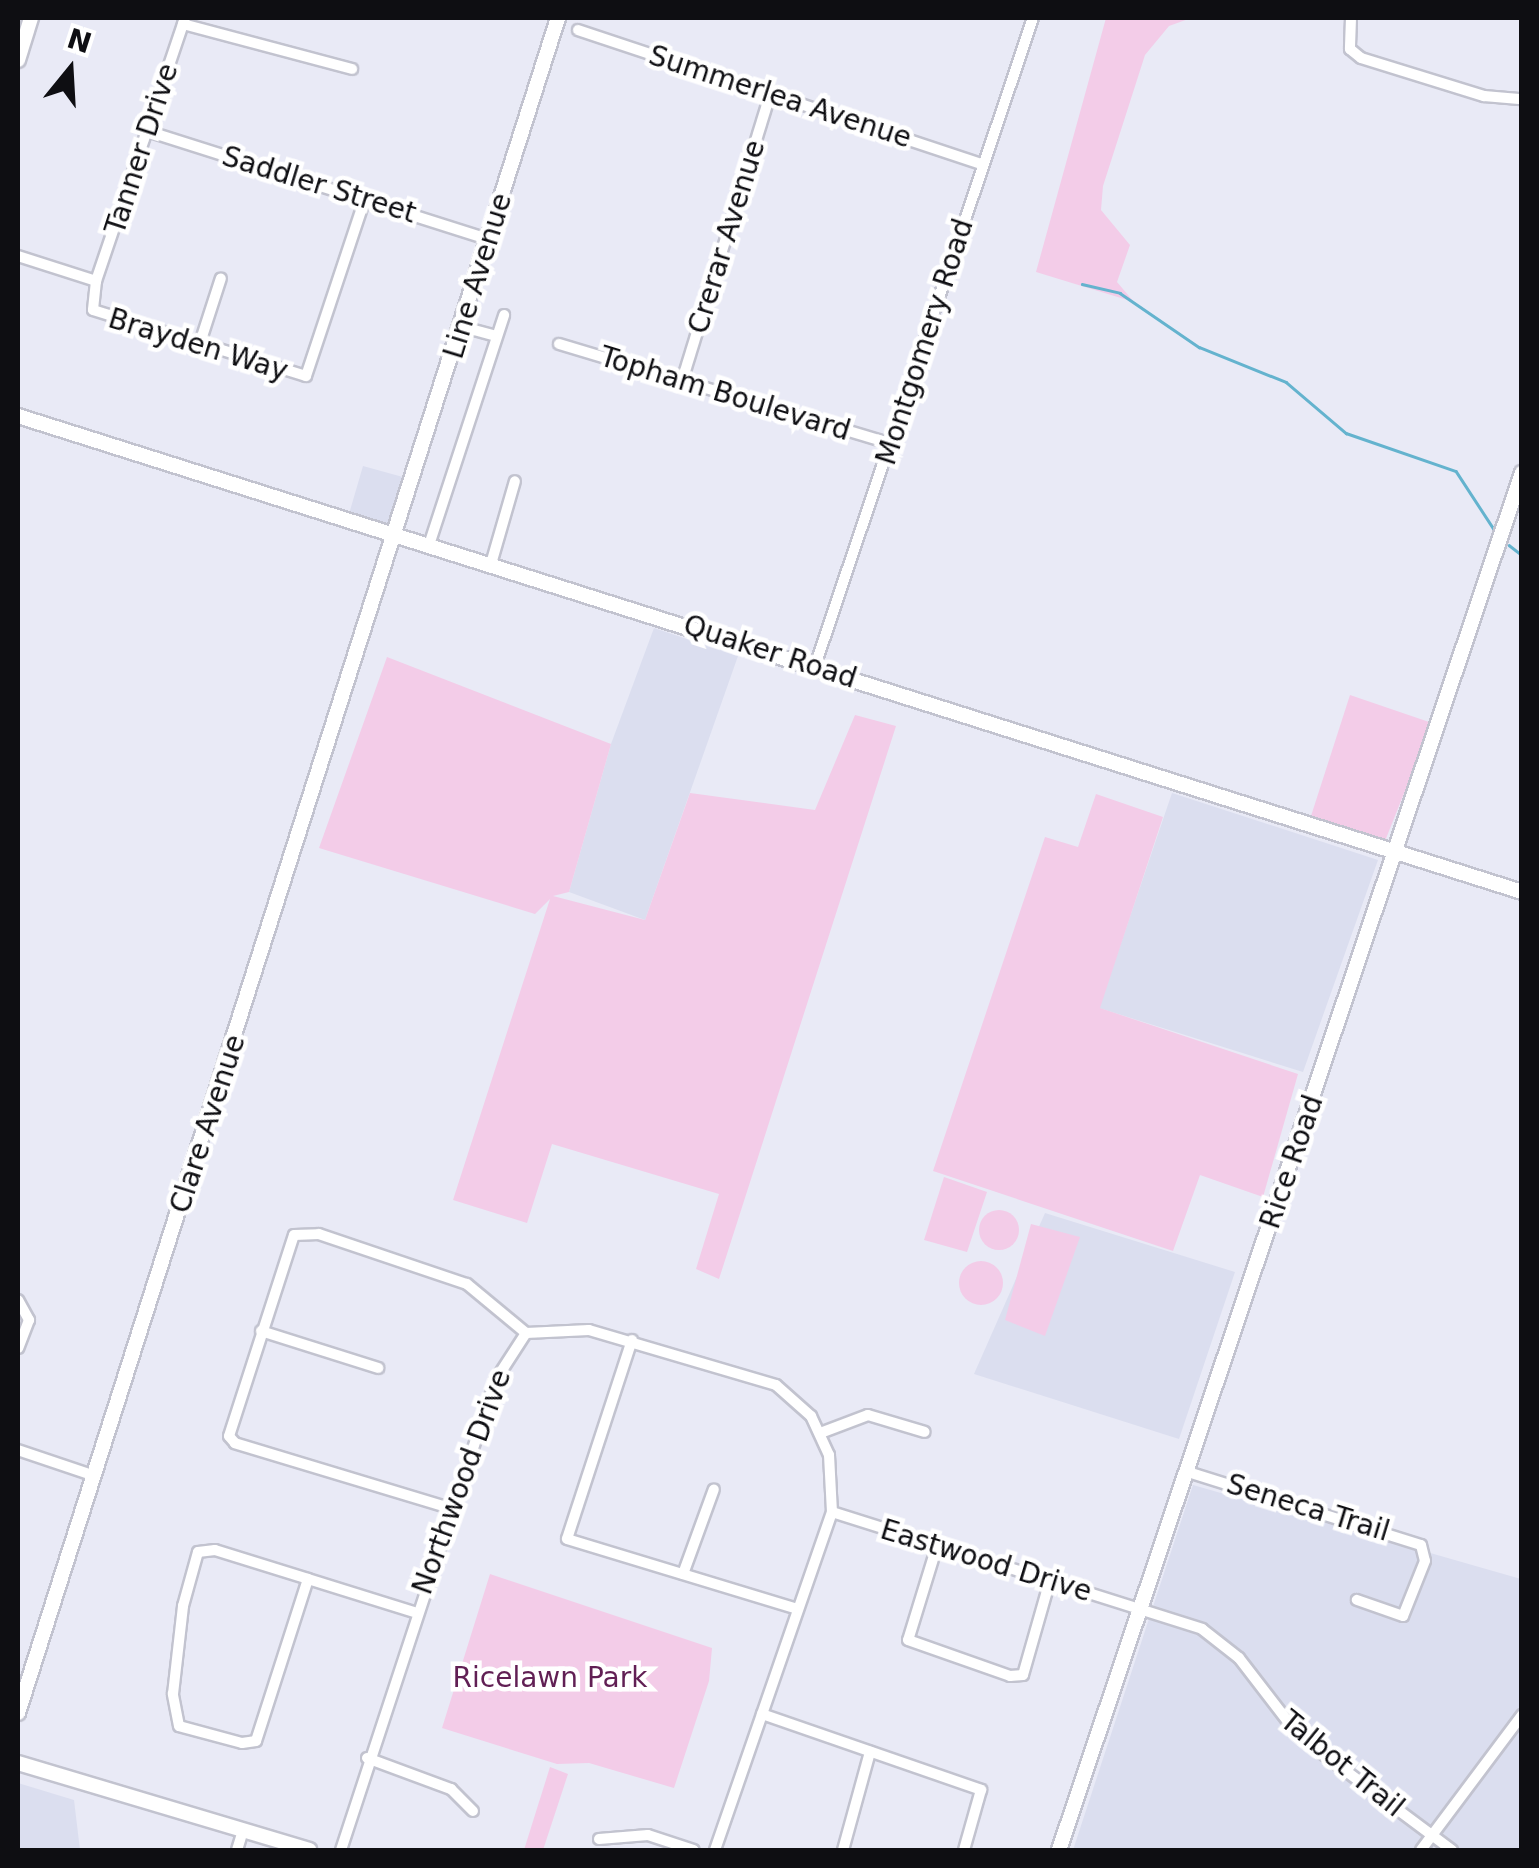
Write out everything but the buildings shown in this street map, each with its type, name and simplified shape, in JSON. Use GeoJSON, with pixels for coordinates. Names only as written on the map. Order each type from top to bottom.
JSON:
{"type":"FeatureCollection","features":[{"type":"Feature","properties":{"kind":"street"},"geometry":{"type":"LineString","coordinates":[[18,60],[31,18]]}},
{"type":"Feature","properties":{"kind":"street","name":"Line Avenue"},"geometry":{"type":"LineString","coordinates":[[397,534],[558,18]]}},
{"type":"Feature","properties":{"kind":"street","name":"Montgomery Road"},"geometry":{"type":"LineString","coordinates":[[815,666],[1033,18]]}},
{"type":"Feature","properties":{"kind":"street"},"geometry":{"type":"LineString","coordinates":[[1351,18],[1350,50],[1361,58],[1484,96],[1522,100]]}},
{"type":"Feature","properties":{"kind":"street"},"geometry":{"type":"LineString","coordinates":[[184,21],[352,69]]}},
{"type":"Feature","properties":{"kind":"street","name":"Tanner Drive"},"geometry":{"type":"LineString","coordinates":[[96,281],[184,21]]}},
{"type":"Feature","properties":{"kind":"street","name":"Summerlea Avenue"},"geometry":{"type":"LineString","coordinates":[[578,30],[982,165]]}},
{"type":"Feature","properties":{"kind":"street","name":"Crerar Avenue"},"geometry":{"type":"LineString","coordinates":[[682,381],[771,92]]}},
{"type":"Feature","properties":{"kind":"street","name":"Saddler Street"},"geometry":{"type":"LineString","coordinates":[[148,132],[490,240]]}},
{"type":"Feature","properties":{"kind":"street","name":"Brayden Way"},"geometry":{"type":"LineString","coordinates":[[96,281],[91,302],[101,317],[297,377],[312,369],[365,200]]}},
{"type":"Feature","properties":{"kind":"street"},"geometry":{"type":"LineString","coordinates":[[18,256],[96,281]]}},
{"type":"Feature","properties":{"kind":"street"},"geometry":{"type":"LineString","coordinates":[[198,346],[221,278]]}},
{"type":"Feature","properties":{"kind":"street"},"geometry":{"type":"LineString","coordinates":[[430,545],[504,315]]}},
{"type":"Feature","properties":{"kind":"street"},"geometry":{"type":"LineString","coordinates":[[462,327],[496,336]]}},
{"type":"Feature","properties":{"kind":"street","name":"Topham Boulevard"},"geometry":{"type":"LineString","coordinates":[[558,344],[892,444]]}},
{"type":"Feature","properties":{"kind":"street","name":"Quaker Road"},"geometry":{"type":"LineString","coordinates":[[18,416],[1522,892]]}},
{"type":"Feature","properties":{"kind":"street","name":"Rice Road"},"geometry":{"type":"LineString","coordinates":[[1059,1850],[1522,473]]}},
{"type":"Feature","properties":{"kind":"street"},"geometry":{"type":"LineString","coordinates":[[491,564],[515,482]]}},
{"type":"Feature","properties":{"kind":"street","name":"Clare Avenue"},"geometry":{"type":"LineString","coordinates":[[18,1713],[397,534]]}},
{"type":"Feature","properties":{"kind":"street"},"geometry":{"type":"LineString","coordinates":[[453,1508],[234,1443],[228,1428],[294,1235],[304,1233],[467,1284],[526,1333],[589,1330],[776,1385],[822,1432],[832,1512],[715,1850]]}},
{"type":"Feature","properties":{"kind":"street"},"geometry":{"type":"LineString","coordinates":[[18,1300],[28,1320],[18,1348]]}},
{"type":"Feature","properties":{"kind":"street"},"geometry":{"type":"LineString","coordinates":[[261,1330],[378,1368]]}},
{"type":"Feature","properties":{"kind":"street","name":"Northwood Drive"},"geometry":{"type":"LineString","coordinates":[[342,1850],[414,1612],[494,1382],[526,1333]]}},
{"type":"Feature","properties":{"kind":"street"},"geometry":{"type":"LineString","coordinates":[[632,1340],[567,1539],[798,1609]]}},
{"type":"Feature","properties":{"kind":"street"},"geometry":{"type":"LineString","coordinates":[[822,1432],[868,1415],[925,1432]]}},
{"type":"Feature","properties":{"kind":"street"},"geometry":{"type":"LineString","coordinates":[[18,1450],[95,1476]]}},
{"type":"Feature","properties":{"kind":"street","name":"Seneca Trail"},"geometry":{"type":"LineString","coordinates":[[1188,1472],[1421,1546],[1425,1562],[1403,1616],[1357,1600]]}},
{"type":"Feature","properties":{"kind":"street"},"geometry":{"type":"LineString","coordinates":[[683,1574],[714,1490]]}},
{"type":"Feature","properties":{"kind":"street","name":"Eastwood Drive"},"geometry":{"type":"LineString","coordinates":[[832,1512],[1141,1610]]}},
{"type":"Feature","properties":{"kind":"street"},"geometry":{"type":"LineString","coordinates":[[936,1546],[908,1640],[1010,1676],[1023,1675],[1050,1580]]}},
{"type":"Feature","properties":{"kind":"street"},"geometry":{"type":"LineString","coordinates":[[308,1579],[256,1740],[242,1743],[179,1726],[173,1694],[193,1558],[214,1550],[308,1579],[414,1612]]}},
{"type":"Feature","properties":{"kind":"street","name":"Talbot Trail"},"geometry":{"type":"LineString","coordinates":[[1141,1610],[1202,1629],[1228,1648],[1299,1736],[1452,1850]]}},
{"type":"Feature","properties":{"kind":"street"},"geometry":{"type":"LineString","coordinates":[[762,1714],[981,1790],[964,1850]]}},
{"type":"Feature","properties":{"kind":"street"},"geometry":{"type":"LineString","coordinates":[[1421,1850],[1522,1716]]}},
{"type":"Feature","properties":{"kind":"street"},"geometry":{"type":"LineString","coordinates":[[843,1850],[870,1752]]}},
{"type":"Feature","properties":{"kind":"street"},"geometry":{"type":"LineString","coordinates":[[368,1758],[451,1789],[473,1811]]}},
{"type":"Feature","properties":{"kind":"street"},"geometry":{"type":"LineString","coordinates":[[18,1763],[309,1850]]}},
{"type":"Feature","properties":{"kind":"street"},"geometry":{"type":"LineString","coordinates":[[237,1850],[243,1830]]}},
{"type":"Feature","properties":{"kind":"street"},"geometry":{"type":"LineString","coordinates":[[599,1839],[648,1835],[694,1850]]}},
{"type":"Feature","properties":{"kind":"shaded area"},"geometry":{"type":"Polygon","coordinates":[[[363,466],[410,479],[395,528],[349,514],[363,466]]]}},
{"type":"Feature","properties":{"kind":"shaded area"},"geometry":{"type":"Polygon","coordinates":[[[654,628],[738,656],[645,920],[569,892],[611,744],[654,628]]]}},
{"type":"Feature","properties":{"kind":"shaded area"},"geometry":{"type":"Polygon","coordinates":[[[1172,793],[1378,860],[1303,1072],[1099,1008],[1172,793]]]}},
{"type":"Feature","properties":{"kind":"shaded area"},"geometry":{"type":"Polygon","coordinates":[[[1045,1213],[1235,1272],[1179,1439],[974,1374],[1045,1213]]]}},
{"type":"Feature","properties":{"kind":"shaded area"},"geometry":{"type":"Polygon","coordinates":[[[1193,1485],[1521,1579],[1521,1850],[1073,1850],[1193,1485]]]}},
{"type":"Feature","properties":{"kind":"shaded area"},"geometry":{"type":"Polygon","coordinates":[[[18,1783],[74,1800],[80,1850],[18,1850],[18,1783]]]}},
{"type":"Feature","properties":{"kind":"green space"},"geometry":{"type":"Polygon","coordinates":[[[1106,18],[1191,18],[1169,26],[1145,55],[1103,186],[1101,210],[1130,245],[1117,282],[1134,302],[1036,272],[1106,18]]]}},
{"type":"Feature","properties":{"kind":"green space"},"geometry":{"type":"Polygon","coordinates":[[[387,657],[611,744],[569,892],[553,896],[645,920],[690,793],[815,810],[855,715],[896,726],[719,1279],[696,1269],[719,1194],[552,1144],[527,1223],[453,1200],[550,899],[535,914],[319,848],[387,657]]]}},
{"type":"Feature","properties":{"kind":"green space"},"geometry":{"type":"Polygon","coordinates":[[[1350,695],[1432,723],[1385,841],[1311,816],[1350,695]]]}},
{"type":"Feature","properties":{"kind":"green space"},"geometry":{"type":"Polygon","coordinates":[[[1096,794],[1163,817],[1100,1008],[1298,1074],[1263,1197],[1200,1175],[1173,1251],[933,1171],[1045,837],[1078,847],[1096,794]]]}},
{"type":"Feature","properties":{"kind":"green space"},"geometry":{"type":"Polygon","coordinates":[[[944,1177],[987,1192],[967,1252],[924,1240],[944,1177]]]}},
{"type":"Feature","properties":{"kind":"green space"},"geometry":{"type":"Polygon","coordinates":[[[999,1210],[1013,1216],[1019,1230],[1013,1244],[999,1250],[985,1244],[979,1230],[985,1216],[999,1210]]]}},
{"type":"Feature","properties":{"kind":"green space"},"geometry":{"type":"Polygon","coordinates":[[[1031,1224],[1080,1237],[1045,1336],[1005,1320],[1031,1224]]]}},
{"type":"Feature","properties":{"kind":"green space"},"geometry":{"type":"Polygon","coordinates":[[[981,1261],[996,1268],[1003,1283],[996,1298],[981,1305],[966,1298],[959,1283],[966,1268],[981,1261]]]}},
{"type":"Feature","properties":{"kind":"green space","name":"Ricelawn Park"},"geometry":{"type":"Polygon","coordinates":[[[490,1574],[712,1648],[709,1681],[674,1788],[589,1763],[557,1764],[442,1728],[490,1574]]]}},
{"type":"Feature","properties":{"kind":"green space"},"geometry":{"type":"Polygon","coordinates":[[[550,1767],[568,1774],[543,1850],[524,1850],[550,1767]]]}},
{"type":"Feature","properties":{"kind":"waterway"},"geometry":{"type":"LineString","coordinates":[[1082,284],[1120,293],[1199,347],[1286,382],[1346,433],[1456,471],[1497,534]]}},
{"type":"Feature","properties":{"kind":"waterway"},"geometry":{"type":"LineString","coordinates":[[1509,545],[1522,555]]}}]}
